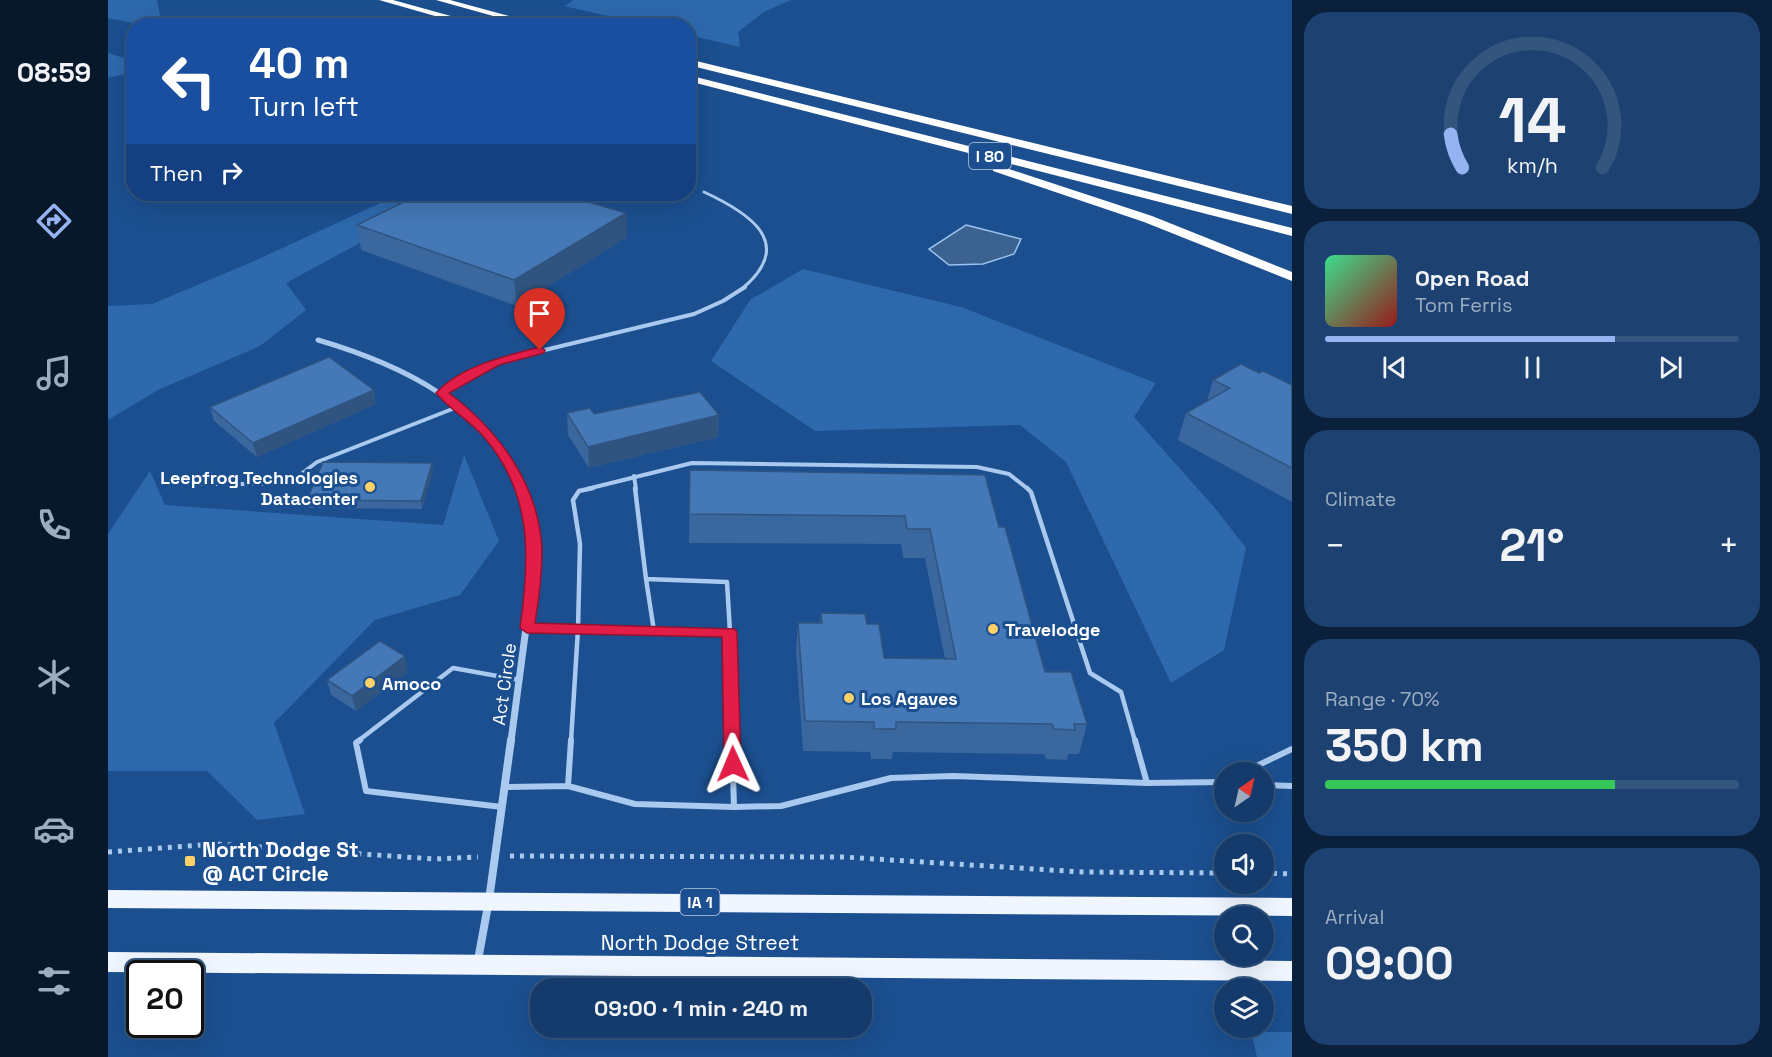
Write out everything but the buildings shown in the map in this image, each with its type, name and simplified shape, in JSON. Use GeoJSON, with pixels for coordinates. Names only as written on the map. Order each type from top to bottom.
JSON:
{"type":"FeatureCollection","features":[{"type":"Feature","properties":{"kind":"highway"},"geometry":{"type":"LineString","coordinates":[[383,0],[452,18]]}},
{"type":"Feature","properties":{"kind":"highway"},"geometry":{"type":"LineString","coordinates":[[440,0],[511,18]]}},
{"type":"Feature","properties":{"kind":"highway","name":"I 80"},"geometry":{"type":"LineString","coordinates":[[696,64],[1292,210]]}},
{"type":"Feature","properties":{"kind":"highway","name":"I 80"},"geometry":{"type":"LineString","coordinates":[[696,80],[1292,232]]}},
{"type":"Feature","properties":{"kind":"highway"},"geometry":{"type":"LineString","coordinates":[[836,116],[899,141],[1039,182],[1148,219],[1292,277]]}},
{"type":"Feature","properties":{"kind":"highway"},"geometry":{"type":"LineString","coordinates":[[1056,153],[1155,170],[1292,200]]}},
{"type":"Feature","properties":{"kind":"main road","name":"North Dodge Street"},"geometry":{"type":"LineString","coordinates":[[108,899],[1292,907]]}},
{"type":"Feature","properties":{"kind":"main road","name":"North Dodge Street"},"geometry":{"type":"LineString","coordinates":[[108,962],[1292,971]]}},
{"type":"Feature","properties":{"kind":"street","name":"Act Circle"},"geometry":{"type":"LineString","coordinates":[[318,340],[378,359],[406,372],[460,406],[488,434],[506,459],[520,486],[530,516],[535,549],[533,584],[489,900],[477,964]]}},
{"type":"Feature","properties":{"kind":"lane"},"geometry":{"type":"LineString","coordinates":[[442,393],[495,362],[678,319],[714,307],[744,290],[758,277],[766,264],[767,241],[761,228],[751,217],[724,200],[704,192]]}},
{"type":"Feature","properties":{"kind":"lane"},"geometry":{"type":"LineString","coordinates":[[202,484],[288,484],[317,462],[460,406]]}},
{"type":"Feature","properties":{"kind":"lane"},"geometry":{"type":"LineString","coordinates":[[568,786],[579,629],[580,544],[573,500],[579,491],[692,463],[966,466],[994,468],[1017,477],[1031,492],[1090,673],[1121,692],[1147,783]]}},
{"type":"Feature","properties":{"kind":"lane"},"geometry":{"type":"LineString","coordinates":[[634,476],[654,631]]}},
{"type":"Feature","properties":{"kind":"lane"},"geometry":{"type":"LineString","coordinates":[[646,579],[727,582],[734,807]]}},
{"type":"Feature","properties":{"kind":"lane"},"geometry":{"type":"LineString","coordinates":[[527,628],[730,632]]}},
{"type":"Feature","properties":{"kind":"lane"},"geometry":{"type":"LineString","coordinates":[[502,807],[366,791],[356,743],[453,668],[520,680]]}},
{"type":"Feature","properties":{"kind":"lane"},"geometry":{"type":"LineString","coordinates":[[1265,762],[1292,749]]}},
{"type":"Feature","properties":{"kind":"lane"},"geometry":{"type":"LineString","coordinates":[[505,787],[568,786],[635,804],[734,807],[781,806],[891,778],[953,776],[1214,783]]}},
{"type":"Feature","properties":{"kind":"lane"},"geometry":{"type":"LineString","coordinates":[[1274,785],[1292,786]]}},
{"type":"Feature","properties":{"kind":"path"},"geometry":{"type":"LineString","coordinates":[[108,852],[216,844],[434,859],[495,856],[844,857],[1082,872],[1214,873]]}},
{"type":"Feature","properties":{"kind":"path"},"geometry":{"type":"LineString","coordinates":[[1274,873],[1292,874]]}},
{"type":"Feature","properties":{"kind":"shaded area"},"geometry":{"type":"Polygon","coordinates":[[[108,0],[157,0],[161,18],[126,18],[126,22],[108,18],[108,0]]]}},
{"type":"Feature","properties":{"kind":"shaded area"},"geometry":{"type":"Polygon","coordinates":[[[574,0],[791,0],[764,12],[738,32],[740,47],[696,37],[696,18],[617,18],[564,6],[574,0]]]}},
{"type":"Feature","properties":{"kind":"shaded area"},"geometry":{"type":"Polygon","coordinates":[[[108,53],[126,59],[126,74],[108,78],[108,53]]]}},
{"type":"Feature","properties":{"kind":"shaded area"},"geometry":{"type":"Polygon","coordinates":[[[385,201],[437,201],[286,283],[306,310],[260,346],[158,390],[108,420],[108,306],[152,304],[252,262],[385,201]]]}},
{"type":"Feature","properties":{"kind":"shaded area"},"geometry":{"type":"Polygon","coordinates":[[[966,225],[1021,239],[1014,254],[983,264],[949,265],[929,249],[966,225]]]}},
{"type":"Feature","properties":{"kind":"shaded area"},"geometry":{"type":"Polygon","coordinates":[[[803,269],[961,307],[1156,383],[1134,417],[1215,508],[1246,548],[1224,650],[1171,683],[1066,462],[1020,425],[815,431],[711,361],[750,300],[803,269]]]}},
{"type":"Feature","properties":{"kind":"shaded area"},"geometry":{"type":"Polygon","coordinates":[[[464,455],[499,541],[460,595],[375,620],[274,723],[305,814],[257,820],[207,771],[108,771],[108,534],[150,471],[165,505],[443,525],[464,455]]]}},
{"type":"Feature","properties":{"kind":"shaded area"},"geometry":{"type":"Polygon","coordinates":[[[1274,1032],[1292,1032],[1292,1057],[1257,1057],[1252,1038],[1274,1038],[1274,1032]]]}},
{"type":"Feature","properties":{"kind":"place","name":"Leepfrog Technologies Datacenter"},"geometry":{"type":"Point","coordinates":[370,487]}},
{"type":"Feature","properties":{"kind":"place","name":"Travelodge"},"geometry":{"type":"Point","coordinates":[993,629]}},
{"type":"Feature","properties":{"kind":"place","name":"Amoco"},"geometry":{"type":"Point","coordinates":[370,683]}},
{"type":"Feature","properties":{"kind":"place","name":"Los Agaves"},"geometry":{"type":"Point","coordinates":[849,698]}},
{"type":"Feature","properties":{"kind":"place","name":"North Dodge St @ ACT Circle"},"geometry":{"type":"Point","coordinates":[190,861]}},
{"type":"Feature","properties":{"kind":"route"},"geometry":{"type":"LineString","coordinates":[[540,350],[495,362],[442,393],[467,412],[488,434],[506,459],[520,486],[530,516],[535,549],[527,628],[730,632],[733,764]]}}]}
